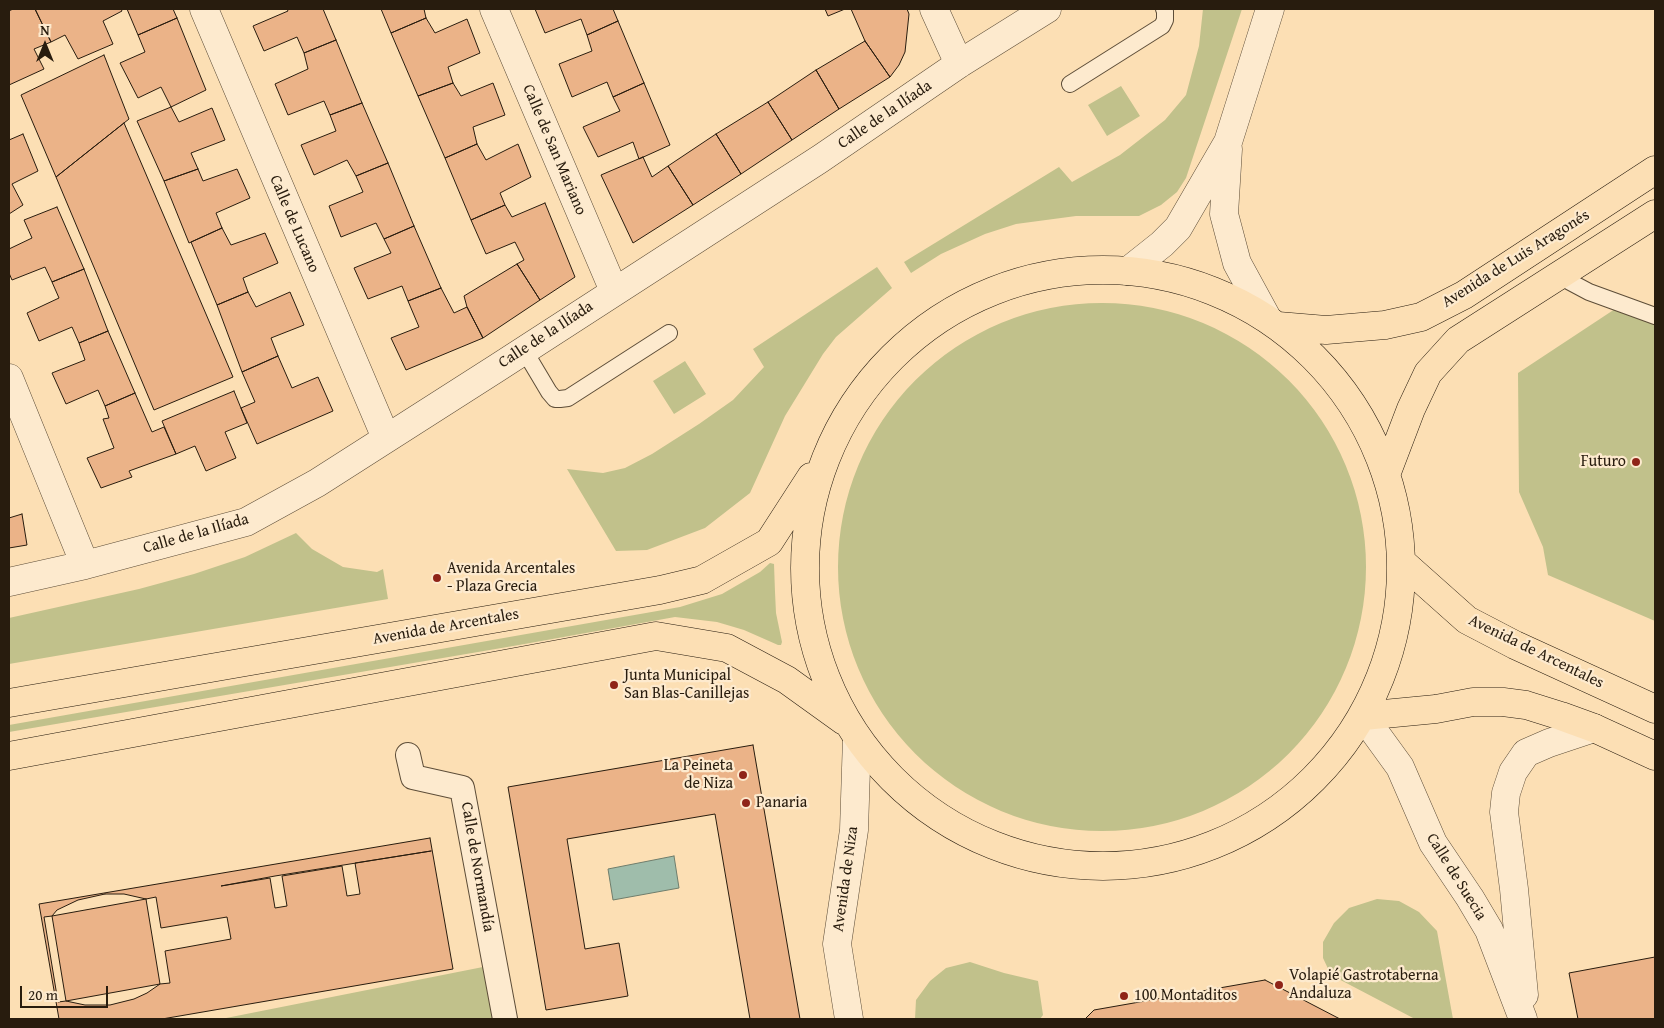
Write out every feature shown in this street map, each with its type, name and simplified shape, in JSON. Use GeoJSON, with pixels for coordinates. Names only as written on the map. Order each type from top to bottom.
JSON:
{"type":"FeatureCollection","features":[{"type":"Feature","properties":{"kind":"main road","name":"Avenida de Luis Aragonés"},"geometry":{"type":"LineString","coordinates":[[1273,322],[1326,330],[1385,325],[1421,317],[1464,295],[1655,170]]}},
{"type":"Feature","properties":{"kind":"main road"},"geometry":{"type":"LineString","coordinates":[[1387,472],[1411,409],[1428,374],[1458,340],[1655,214]]}},
{"type":"Feature","properties":{"kind":"main road"},"geometry":{"type":"LineString","coordinates":[[9,756],[656,636],[727,648],[787,680],[851,730],[890,777],[922,806],[960,830],[1009,851],[1056,863],[1108,866],[1157,861],[1203,849],[1262,820],[1308,785],[1337,755],[1363,716],[1381,680],[1393,642],[1401,602],[1403,562],[1398,517],[1387,472],[1373,438],[1349,398],[1307,349],[1273,322],[1235,300],[1203,287],[1167,276],[1128,271],[1074,271],[1022,281],[983,295],[943,316],[910,340],[882,367],[852,406],[827,453],[812,498],[806,536],[805,592],[812,639],[828,684],[851,730]]}},
{"type":"Feature","properties":{"kind":"main road","name":"Avenida de Arcentales"},"geometry":{"type":"LineString","coordinates":[[9,703],[660,590],[702,580],[769,542],[827,453]]}},
{"type":"Feature","properties":{"kind":"main road","name":"Avenida de Arcentales"},"geometry":{"type":"LineString","coordinates":[[1403,562],[1467,620],[1655,709]]}},
{"type":"Feature","properties":{"kind":"main road"},"geometry":{"type":"LineString","coordinates":[[1363,716],[1430,709],[1473,702],[1503,702],[1526,705],[1594,728],[1655,756]]}},
{"type":"Feature","properties":{"kind":"street","name":"Calle de Lucano"},"geometry":{"type":"LineString","coordinates":[[204,9],[386,438]]}},
{"type":"Feature","properties":{"kind":"street","name":"Calle de San Mariano"},"geometry":{"type":"LineString","coordinates":[[494,9],[614,291]]}},
{"type":"Feature","properties":{"kind":"street"},"geometry":{"type":"LineString","coordinates":[[934,9],[960,64]]}},
{"type":"Feature","properties":{"kind":"street","name":"Calle de la Ilíada"},"geometry":{"type":"LineString","coordinates":[[9,582],[85,565],[246,522],[317,482],[524,350],[820,159],[960,64],[1047,9]]}},
{"type":"Feature","properties":{"kind":"street"},"geometry":{"type":"LineString","coordinates":[[1128,271],[1162,244],[1178,228],[1228,142],[1270,9]]}},
{"type":"Feature","properties":{"kind":"street"},"geometry":{"type":"LineString","coordinates":[[1228,142],[1224,214],[1237,263],[1273,322]]}},
{"type":"Feature","properties":{"kind":"street"},"geometry":{"type":"LineString","coordinates":[[9,378],[85,565]]}},
{"type":"Feature","properties":{"kind":"street","name":"Calle de Suecia"},"geometry":{"type":"LineString","coordinates":[[1363,716],[1400,767],[1433,843],[1470,898],[1488,930],[1525,1019]]}},
{"type":"Feature","properties":{"kind":"street","name":"Calle de Suecia"},"geometry":{"type":"LineString","coordinates":[[1525,1019],[1514,889],[1504,812],[1506,793],[1513,772],[1526,753],[1594,728]]}},
{"type":"Feature","properties":{"kind":"street","name":"Avenida de Niza"},"geometry":{"type":"LineString","coordinates":[[849,1019],[837,944],[854,830],[851,730]]}},
{"type":"Feature","properties":{"kind":"street","name":"Calle de Normandía"},"geometry":{"type":"LineString","coordinates":[[408,755],[413,777],[462,788],[505,1019]]}},
{"type":"Feature","properties":{"kind":"lane"},"geometry":{"type":"LineString","coordinates":[[1070,84],[1162,26],[1166,20],[1166,11],[1164,9]]}},
{"type":"Feature","properties":{"kind":"lane"},"geometry":{"type":"LineString","coordinates":[[1559,276],[1596,295],[1655,316]]}},
{"type":"Feature","properties":{"kind":"lane"},"geometry":{"type":"LineString","coordinates":[[524,350],[548,392],[555,399],[568,398],[669,333]]}},
{"type":"Feature","properties":{"kind":"green space"},"geometry":{"type":"Polygon","coordinates":[[[1203,9],[1242,9],[1186,178],[1177,192],[1161,205],[1139,216],[1076,216],[1016,224],[985,234],[941,254],[911,273],[904,262],[1059,167],[1072,182],[1120,155],[1165,120],[1186,95],[1199,46],[1203,9]]]}},
{"type":"Feature","properties":{"kind":"green space"},"geometry":{"type":"Polygon","coordinates":[[[1121,86],[1140,116],[1107,136],[1088,105],[1121,86]]]}},
{"type":"Feature","properties":{"kind":"green space"},"geometry":{"type":"Polygon","coordinates":[[[877,267],[892,288],[836,337],[823,354],[785,416],[750,493],[705,528],[647,550],[616,551],[567,469],[603,473],[625,468],[652,454],[699,424],[733,400],[764,367],[753,349],[877,267]]]}},
{"type":"Feature","properties":{"kind":"green space"},"geometry":{"type":"Polygon","coordinates":[[[1102,303],[1153,309],[1203,324],[1248,348],[1269,363],[1288,381],[1306,400],[1321,421],[1345,466],[1360,516],[1366,567],[1360,618],[1345,668],[1321,713],[1306,734],[1288,753],[1269,771],[1248,786],[1203,810],[1153,825],[1102,831],[1051,825],[1001,810],[956,786],[935,771],[916,753],[898,734],[883,713],[859,668],[844,618],[838,567],[844,516],[859,466],[883,421],[898,400],[916,381],[935,363],[956,348],[1001,324],[1051,309],[1102,303]]]}},
{"type":"Feature","properties":{"kind":"green space"},"geometry":{"type":"Polygon","coordinates":[[[1615,309],[1655,324],[1655,621],[1548,575],[1543,547],[1519,492],[1518,373],[1615,309]]]}},
{"type":"Feature","properties":{"kind":"green space"},"geometry":{"type":"Polygon","coordinates":[[[685,361],[706,394],[674,414],[653,381],[685,361]]]}},
{"type":"Feature","properties":{"kind":"green space"},"geometry":{"type":"Polygon","coordinates":[[[296,533],[312,549],[343,567],[377,572],[383,569],[388,599],[9,664],[9,618],[139,589],[194,574],[245,557],[296,533]]]}},
{"type":"Feature","properties":{"kind":"green space"},"geometry":{"type":"Polygon","coordinates":[[[770,563],[774,564],[776,613],[781,645],[744,630],[717,622],[675,617],[9,732],[9,725],[680,607],[722,594],[760,572],[770,563]]]}},
{"type":"Feature","properties":{"kind":"green space"},"geometry":{"type":"Polygon","coordinates":[[[1377,899],[1399,901],[1419,912],[1437,931],[1453,1019],[1415,1019],[1331,975],[1323,958],[1323,942],[1334,923],[1349,908],[1377,899]]]}},
{"type":"Feature","properties":{"kind":"green space"},"geometry":{"type":"Polygon","coordinates":[[[970,962],[1038,981],[1043,1015],[1040,1019],[915,1019],[916,1000],[930,981],[946,968],[970,962]]]}},
{"type":"Feature","properties":{"kind":"green space"},"geometry":{"type":"Polygon","coordinates":[[[488,966],[497,1019],[221,1019],[488,966]]]}},
{"type":"Feature","properties":{"kind":"shaded area"},"geometry":{"type":"Polygon","coordinates":[[[674,856],[679,888],[613,900],[608,869],[674,856]]]}},
{"type":"Feature","properties":{"kind":"building"},"geometry":{"type":"Polygon","coordinates":[[[13,9],[35,9],[51,42],[34,49],[44,69],[9,85],[9,11],[13,9]]]}},
{"type":"Feature","properties":{"kind":"building"},"geometry":{"type":"Polygon","coordinates":[[[35,9],[121,9],[122,11],[103,21],[113,44],[78,59],[65,35],[51,42],[35,9]]]}},
{"type":"Feature","properties":{"kind":"building"},"geometry":{"type":"Polygon","coordinates":[[[127,9],[173,9],[177,18],[138,35],[127,9]]]}},
{"type":"Feature","properties":{"kind":"building"},"geometry":{"type":"Polygon","coordinates":[[[287,9],[323,9],[336,40],[304,53],[297,37],[264,51],[253,26],[288,11],[287,9]]]}},
{"type":"Feature","properties":{"kind":"building"},"geometry":{"type":"Polygon","coordinates":[[[381,9],[424,9],[426,18],[391,33],[381,9]]]}},
{"type":"Feature","properties":{"kind":"building"},"geometry":{"type":"Polygon","coordinates":[[[535,9],[613,9],[618,21],[587,35],[581,19],[545,33],[535,9]]]}},
{"type":"Feature","properties":{"kind":"building"},"geometry":{"type":"Polygon","coordinates":[[[825,9],[845,9],[828,16],[825,9]]]}},
{"type":"Feature","properties":{"kind":"building"},"geometry":{"type":"Polygon","coordinates":[[[851,9],[907,9],[909,14],[905,52],[899,65],[890,77],[865,41],[851,9]]]}},
{"type":"Feature","properties":{"kind":"building"},"geometry":{"type":"Polygon","coordinates":[[[177,18],[206,90],[171,107],[161,87],[138,98],[120,63],[145,52],[138,35],[177,18]]]}},
{"type":"Feature","properties":{"kind":"building"},"geometry":{"type":"Polygon","coordinates":[[[426,18],[435,33],[467,19],[480,53],[448,67],[453,83],[418,96],[391,33],[426,18]]]}},
{"type":"Feature","properties":{"kind":"building"},"geometry":{"type":"Polygon","coordinates":[[[618,21],[644,83],[613,97],[607,82],[572,97],[559,64],[592,51],[587,35],[618,21]]]}},
{"type":"Feature","properties":{"kind":"building"},"geometry":{"type":"Polygon","coordinates":[[[336,40],[362,103],[330,115],[324,101],[288,115],[275,84],[308,69],[304,53],[336,40]]]}},
{"type":"Feature","properties":{"kind":"building"},"geometry":{"type":"Polygon","coordinates":[[[865,41],[890,77],[839,109],[816,70],[865,41]]]}},
{"type":"Feature","properties":{"kind":"building"},"geometry":{"type":"Polygon","coordinates":[[[104,55],[129,119],[56,177],[21,95],[104,55]]]}},
{"type":"Feature","properties":{"kind":"building"},"geometry":{"type":"Polygon","coordinates":[[[816,70],[839,109],[792,140],[768,102],[816,70]]]}},
{"type":"Feature","properties":{"kind":"building"},"geometry":{"type":"Polygon","coordinates":[[[453,83],[461,96],[493,83],[505,115],[473,127],[477,144],[445,158],[418,96],[453,83]]]}},
{"type":"Feature","properties":{"kind":"building"},"geometry":{"type":"Polygon","coordinates":[[[644,83],[670,145],[639,159],[633,142],[598,157],[583,127],[620,111],[613,97],[644,83]]]}},
{"type":"Feature","properties":{"kind":"building"},"geometry":{"type":"Polygon","coordinates":[[[768,102],[792,140],[741,174],[716,134],[768,102]]]}},
{"type":"Feature","properties":{"kind":"building"},"geometry":{"type":"Polygon","coordinates":[[[362,103],[388,163],[356,176],[347,160],[314,175],[301,145],[336,131],[330,115],[362,103]]]}},
{"type":"Feature","properties":{"kind":"building"},"geometry":{"type":"Polygon","coordinates":[[[171,107],[179,122],[212,108],[225,140],[191,153],[198,169],[164,181],[137,121],[171,107]]]}},
{"type":"Feature","properties":{"kind":"building"},"geometry":{"type":"Polygon","coordinates":[[[124,123],[233,377],[154,410],[56,177],[124,123]]]}},
{"type":"Feature","properties":{"kind":"building"},"geometry":{"type":"Polygon","coordinates":[[[23,134],[38,171],[12,184],[23,205],[9,214],[9,140],[23,134]]]}},
{"type":"Feature","properties":{"kind":"building"},"geometry":{"type":"Polygon","coordinates":[[[716,134],[741,174],[693,205],[668,166],[716,134]]]}},
{"type":"Feature","properties":{"kind":"building"},"geometry":{"type":"Polygon","coordinates":[[[477,144],[486,160],[518,144],[531,177],[500,193],[505,205],[471,220],[445,158],[477,144]]]}},
{"type":"Feature","properties":{"kind":"building"},"geometry":{"type":"Polygon","coordinates":[[[643,157],[652,177],[668,166],[693,205],[633,243],[601,175],[643,157]]]}},
{"type":"Feature","properties":{"kind":"building"},"geometry":{"type":"Polygon","coordinates":[[[388,163],[414,226],[384,239],[376,223],[341,237],[329,206],[363,192],[356,176],[388,163]]]}},
{"type":"Feature","properties":{"kind":"building"},"geometry":{"type":"Polygon","coordinates":[[[198,169],[203,181],[237,169],[250,198],[216,213],[222,228],[189,243],[164,181],[198,169]]]}},
{"type":"Feature","properties":{"kind":"building"},"geometry":{"type":"Polygon","coordinates":[[[545,203],[575,277],[540,300],[517,264],[524,260],[515,242],[486,254],[471,220],[505,205],[512,217],[545,203]]]}},
{"type":"Feature","properties":{"kind":"building"},"geometry":{"type":"Polygon","coordinates":[[[57,207],[84,269],[52,282],[45,267],[12,280],[9,273],[9,249],[32,238],[24,220],[57,207]]]}},
{"type":"Feature","properties":{"kind":"building"},"geometry":{"type":"Polygon","coordinates":[[[414,226],[441,288],[408,301],[402,286],[368,299],[354,268],[391,253],[384,239],[414,226]]]}},
{"type":"Feature","properties":{"kind":"building"},"geometry":{"type":"Polygon","coordinates":[[[222,228],[231,245],[265,233],[278,263],[243,278],[248,292],[217,305],[191,242],[222,228]]]}},
{"type":"Feature","properties":{"kind":"building"},"geometry":{"type":"Polygon","coordinates":[[[517,264],[540,300],[483,338],[467,307],[464,296],[517,264]]]}},
{"type":"Feature","properties":{"kind":"building"},"geometry":{"type":"Polygon","coordinates":[[[84,269],[108,331],[79,343],[72,327],[39,341],[27,313],[59,298],[52,282],[84,269]]]}},
{"type":"Feature","properties":{"kind":"building"},"geometry":{"type":"Polygon","coordinates":[[[441,288],[454,313],[467,307],[483,338],[406,370],[391,338],[419,327],[408,301],[441,288]]]}},
{"type":"Feature","properties":{"kind":"building"},"geometry":{"type":"Polygon","coordinates":[[[248,292],[256,307],[290,292],[304,325],[271,338],[278,356],[242,372],[217,305],[248,292]]]}},
{"type":"Feature","properties":{"kind":"building"},"geometry":{"type":"Polygon","coordinates":[[[108,331],[135,393],[105,406],[98,390],[66,404],[52,373],[85,360],[79,343],[108,331]]]}},
{"type":"Feature","properties":{"kind":"building"},"geometry":{"type":"Polygon","coordinates":[[[278,356],[292,388],[318,377],[333,411],[257,444],[241,408],[255,402],[242,372],[278,356]]]}},
{"type":"Feature","properties":{"kind":"building"},"geometry":{"type":"Polygon","coordinates":[[[234,391],[247,423],[225,432],[236,458],[206,471],[195,446],[176,454],[162,421],[234,391]]]}},
{"type":"Feature","properties":{"kind":"building"},"geometry":{"type":"Polygon","coordinates":[[[135,393],[152,432],[164,427],[176,454],[129,471],[132,477],[101,488],[87,458],[114,448],[103,419],[109,418],[105,406],[135,393]]]}},
{"type":"Feature","properties":{"kind":"building"},"geometry":{"type":"Polygon","coordinates":[[[22,514],[27,545],[9,548],[9,518],[22,514]]]}},
{"type":"Feature","properties":{"kind":"building"},"geometry":{"type":"Polygon","coordinates":[[[753,745],[800,1019],[750,1019],[715,814],[567,839],[585,949],[619,943],[628,996],[546,1010],[508,787],[753,745]]]}},
{"type":"Feature","properties":{"kind":"building"},"geometry":{"type":"Polygon","coordinates":[[[430,838],[453,969],[162,1019],[59,1019],[39,904],[430,838]],[[355,863],[221,886],[270,878],[275,908],[287,906],[282,876],[342,866],[347,896],[360,894],[355,863]],[[105,894],[78,900],[57,910],[52,916],[44,917],[58,1002],[110,1005],[134,999],[160,984],[170,983],[165,951],[231,939],[227,917],[161,928],[156,897],[146,899],[124,894],[105,894]]]}},
{"type":"Feature","properties":{"kind":"building"},"geometry":{"type":"Polygon","coordinates":[[[146,899],[160,984],[66,1001],[52,916],[146,899]]]}},
{"type":"Feature","properties":{"kind":"building"},"geometry":{"type":"Polygon","coordinates":[[[1655,957],[1655,1019],[1578,1019],[1569,973],[1655,957]]]}},
{"type":"Feature","properties":{"kind":"building"},"geometry":{"type":"Polygon","coordinates":[[[1265,980],[1340,1019],[1085,1019],[1094,1010],[1265,980]]]}},
{"type":"Feature","properties":{"kind":"place","name":"Futuro"},"geometry":{"type":"Point","coordinates":[1636,462]}},
{"type":"Feature","properties":{"kind":"place","name":"Avenida Arcentales - Plaza Grecia"},"geometry":{"type":"Point","coordinates":[437,578]}},
{"type":"Feature","properties":{"kind":"place","name":"Junta Municipal San Blas-Canillejas"},"geometry":{"type":"Point","coordinates":[614,685]}},
{"type":"Feature","properties":{"kind":"place","name":"La Peineta de Niza"},"geometry":{"type":"Point","coordinates":[743,775]}},
{"type":"Feature","properties":{"kind":"place","name":"Panaria"},"geometry":{"type":"Point","coordinates":[746,803]}},
{"type":"Feature","properties":{"kind":"place","name":"Volapié Gastrotaberna Andaluza"},"geometry":{"type":"Point","coordinates":[1279,985]}},
{"type":"Feature","properties":{"kind":"place","name":"100 Montaditos"},"geometry":{"type":"Point","coordinates":[1124,996]}}]}
